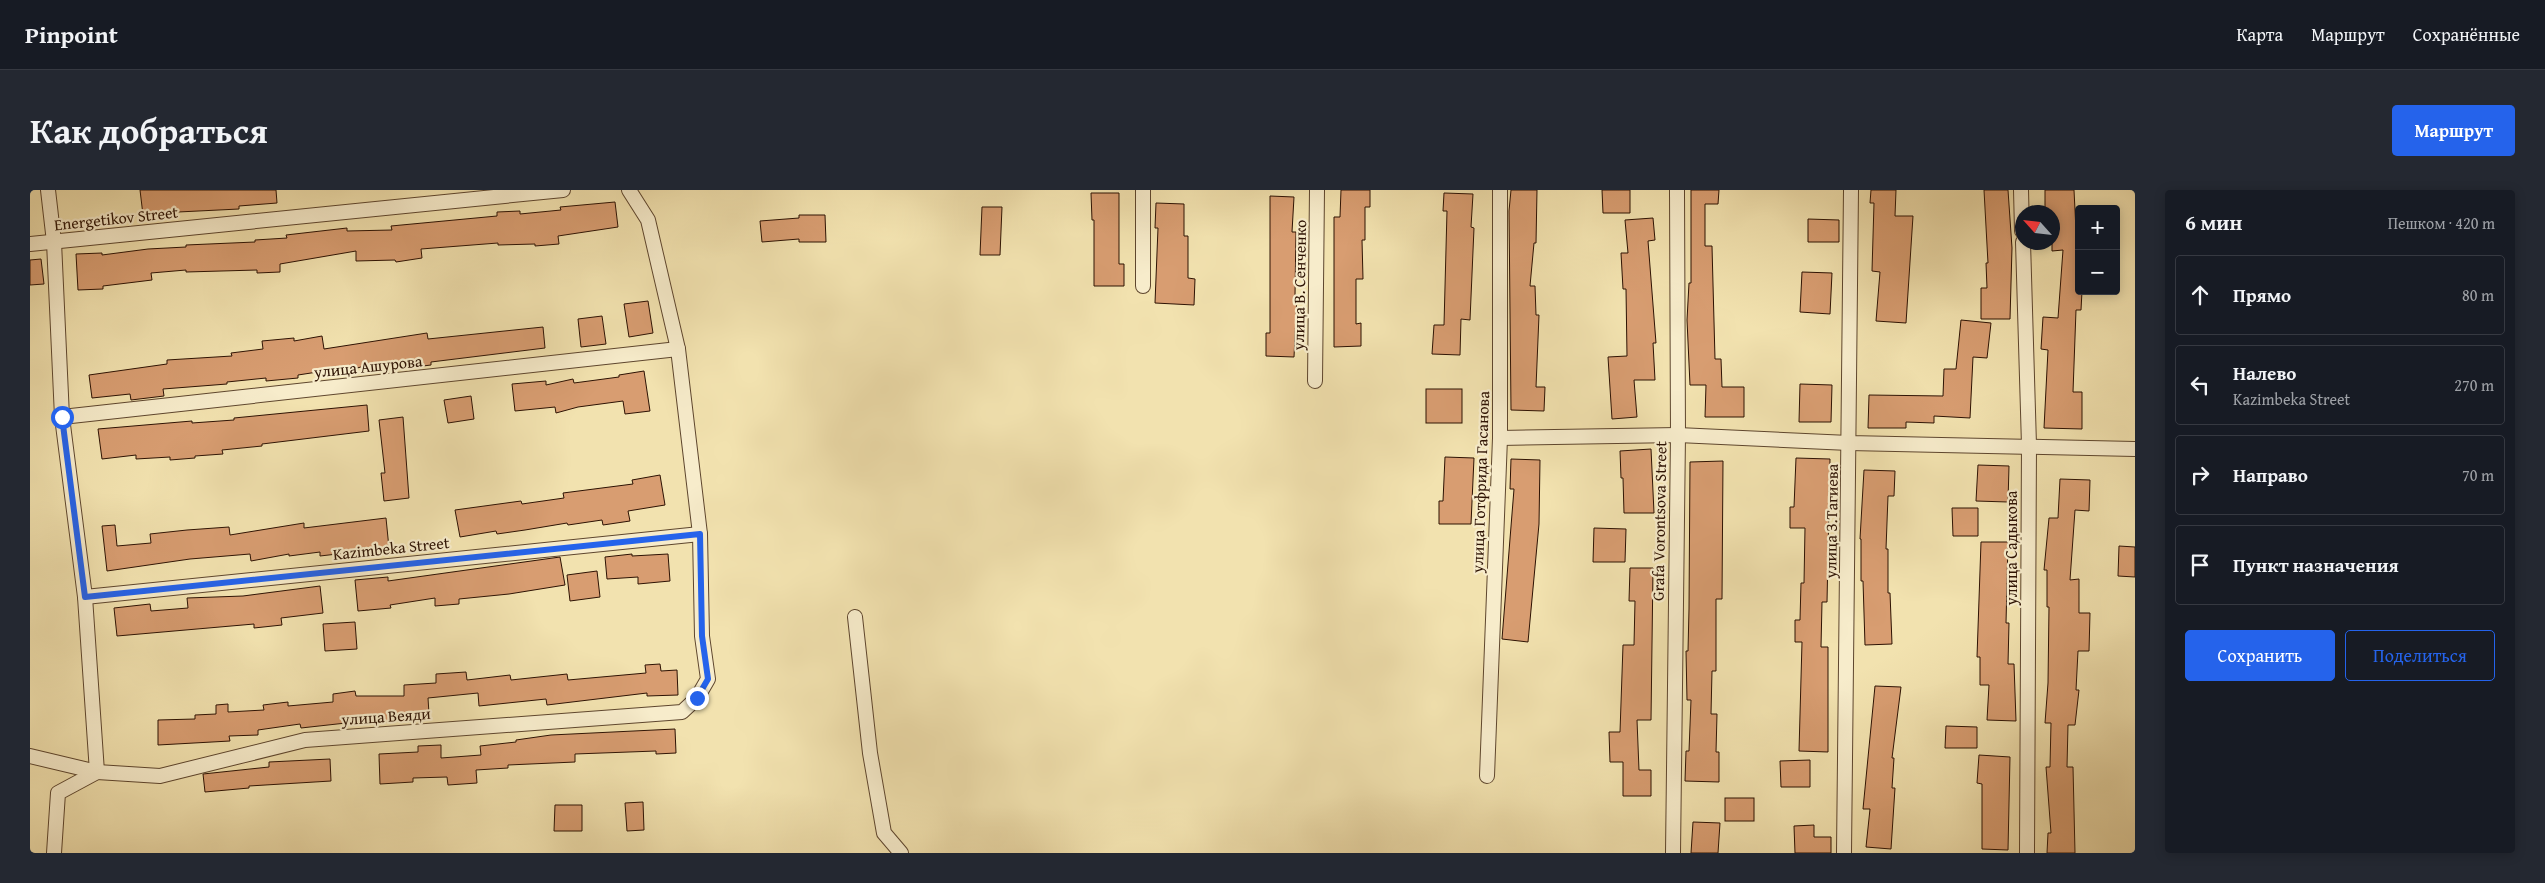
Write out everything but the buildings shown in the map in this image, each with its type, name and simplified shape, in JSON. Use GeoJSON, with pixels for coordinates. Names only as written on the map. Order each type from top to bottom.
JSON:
{"type":"FeatureCollection","features":[{"type":"Feature","properties":{"kind":"street"},"geometry":{"type":"LineString","coordinates":[[48,190],[54,242],[62,417],[85,597],[97,772],[58,793],[54,853]]}},
{"type":"Feature","properties":{"kind":"street","name":"Energetikov Street"},"geometry":{"type":"LineString","coordinates":[[30,244],[563,190]]}},
{"type":"Feature","properties":{"kind":"street"},"geometry":{"type":"LineString","coordinates":[[629,190],[648,220],[678,349],[700,534]]}},
{"type":"Feature","properties":{"kind":"street"},"geometry":{"type":"LineString","coordinates":[[1143,190],[1143,286]]}},
{"type":"Feature","properties":{"kind":"street","name":"улица В. Сенченко"},"geometry":{"type":"LineString","coordinates":[[1316,381],[1318,190]]}},
{"type":"Feature","properties":{"kind":"street","name":"улица Готфрида Гасанова"},"geometry":{"type":"LineString","coordinates":[[1487,776],[1500,438],[1500,190]]}},
{"type":"Feature","properties":{"kind":"street","name":"Grafa Vorontsova Street"},"geometry":{"type":"LineString","coordinates":[[1673,853],[1678,435],[1677,190]]}},
{"type":"Feature","properties":{"kind":"street","name":"улица З.Тагиева"},"geometry":{"type":"LineString","coordinates":[[1844,853],[1851,190]]}},
{"type":"Feature","properties":{"kind":"street"},"geometry":{"type":"LineString","coordinates":[[2021,190],[2021,205]]}},
{"type":"Feature","properties":{"kind":"street","name":"улица Садыкова"},"geometry":{"type":"LineString","coordinates":[[2023,250],[2029,445],[2027,853]]}},
{"type":"Feature","properties":{"kind":"street","name":"улица Ашурова"},"geometry":{"type":"LineString","coordinates":[[62,417],[678,349]]}},
{"type":"Feature","properties":{"kind":"street"},"geometry":{"type":"LineString","coordinates":[[1500,438],[1678,435],[1849,443],[2029,445],[2135,450]]}},
{"type":"Feature","properties":{"kind":"street","name":"Kazimbeka Street"},"geometry":{"type":"LineString","coordinates":[[85,597],[700,534]]}},
{"type":"Feature","properties":{"kind":"street","name":"улица Веяди"},"geometry":{"type":"LineString","coordinates":[[30,756],[97,772],[160,776],[305,740],[682,712],[697,698],[708,679],[702,636],[700,534]]}},
{"type":"Feature","properties":{"kind":"street"},"geometry":{"type":"LineString","coordinates":[[855,617],[870,754],[884,832],[901,853]]}},
{"type":"Feature","properties":{"kind":"route"},"geometry":{"type":"LineString","coordinates":[[62,417],[85,597],[700,534],[702,636],[708,679],[697,698]]}}]}
